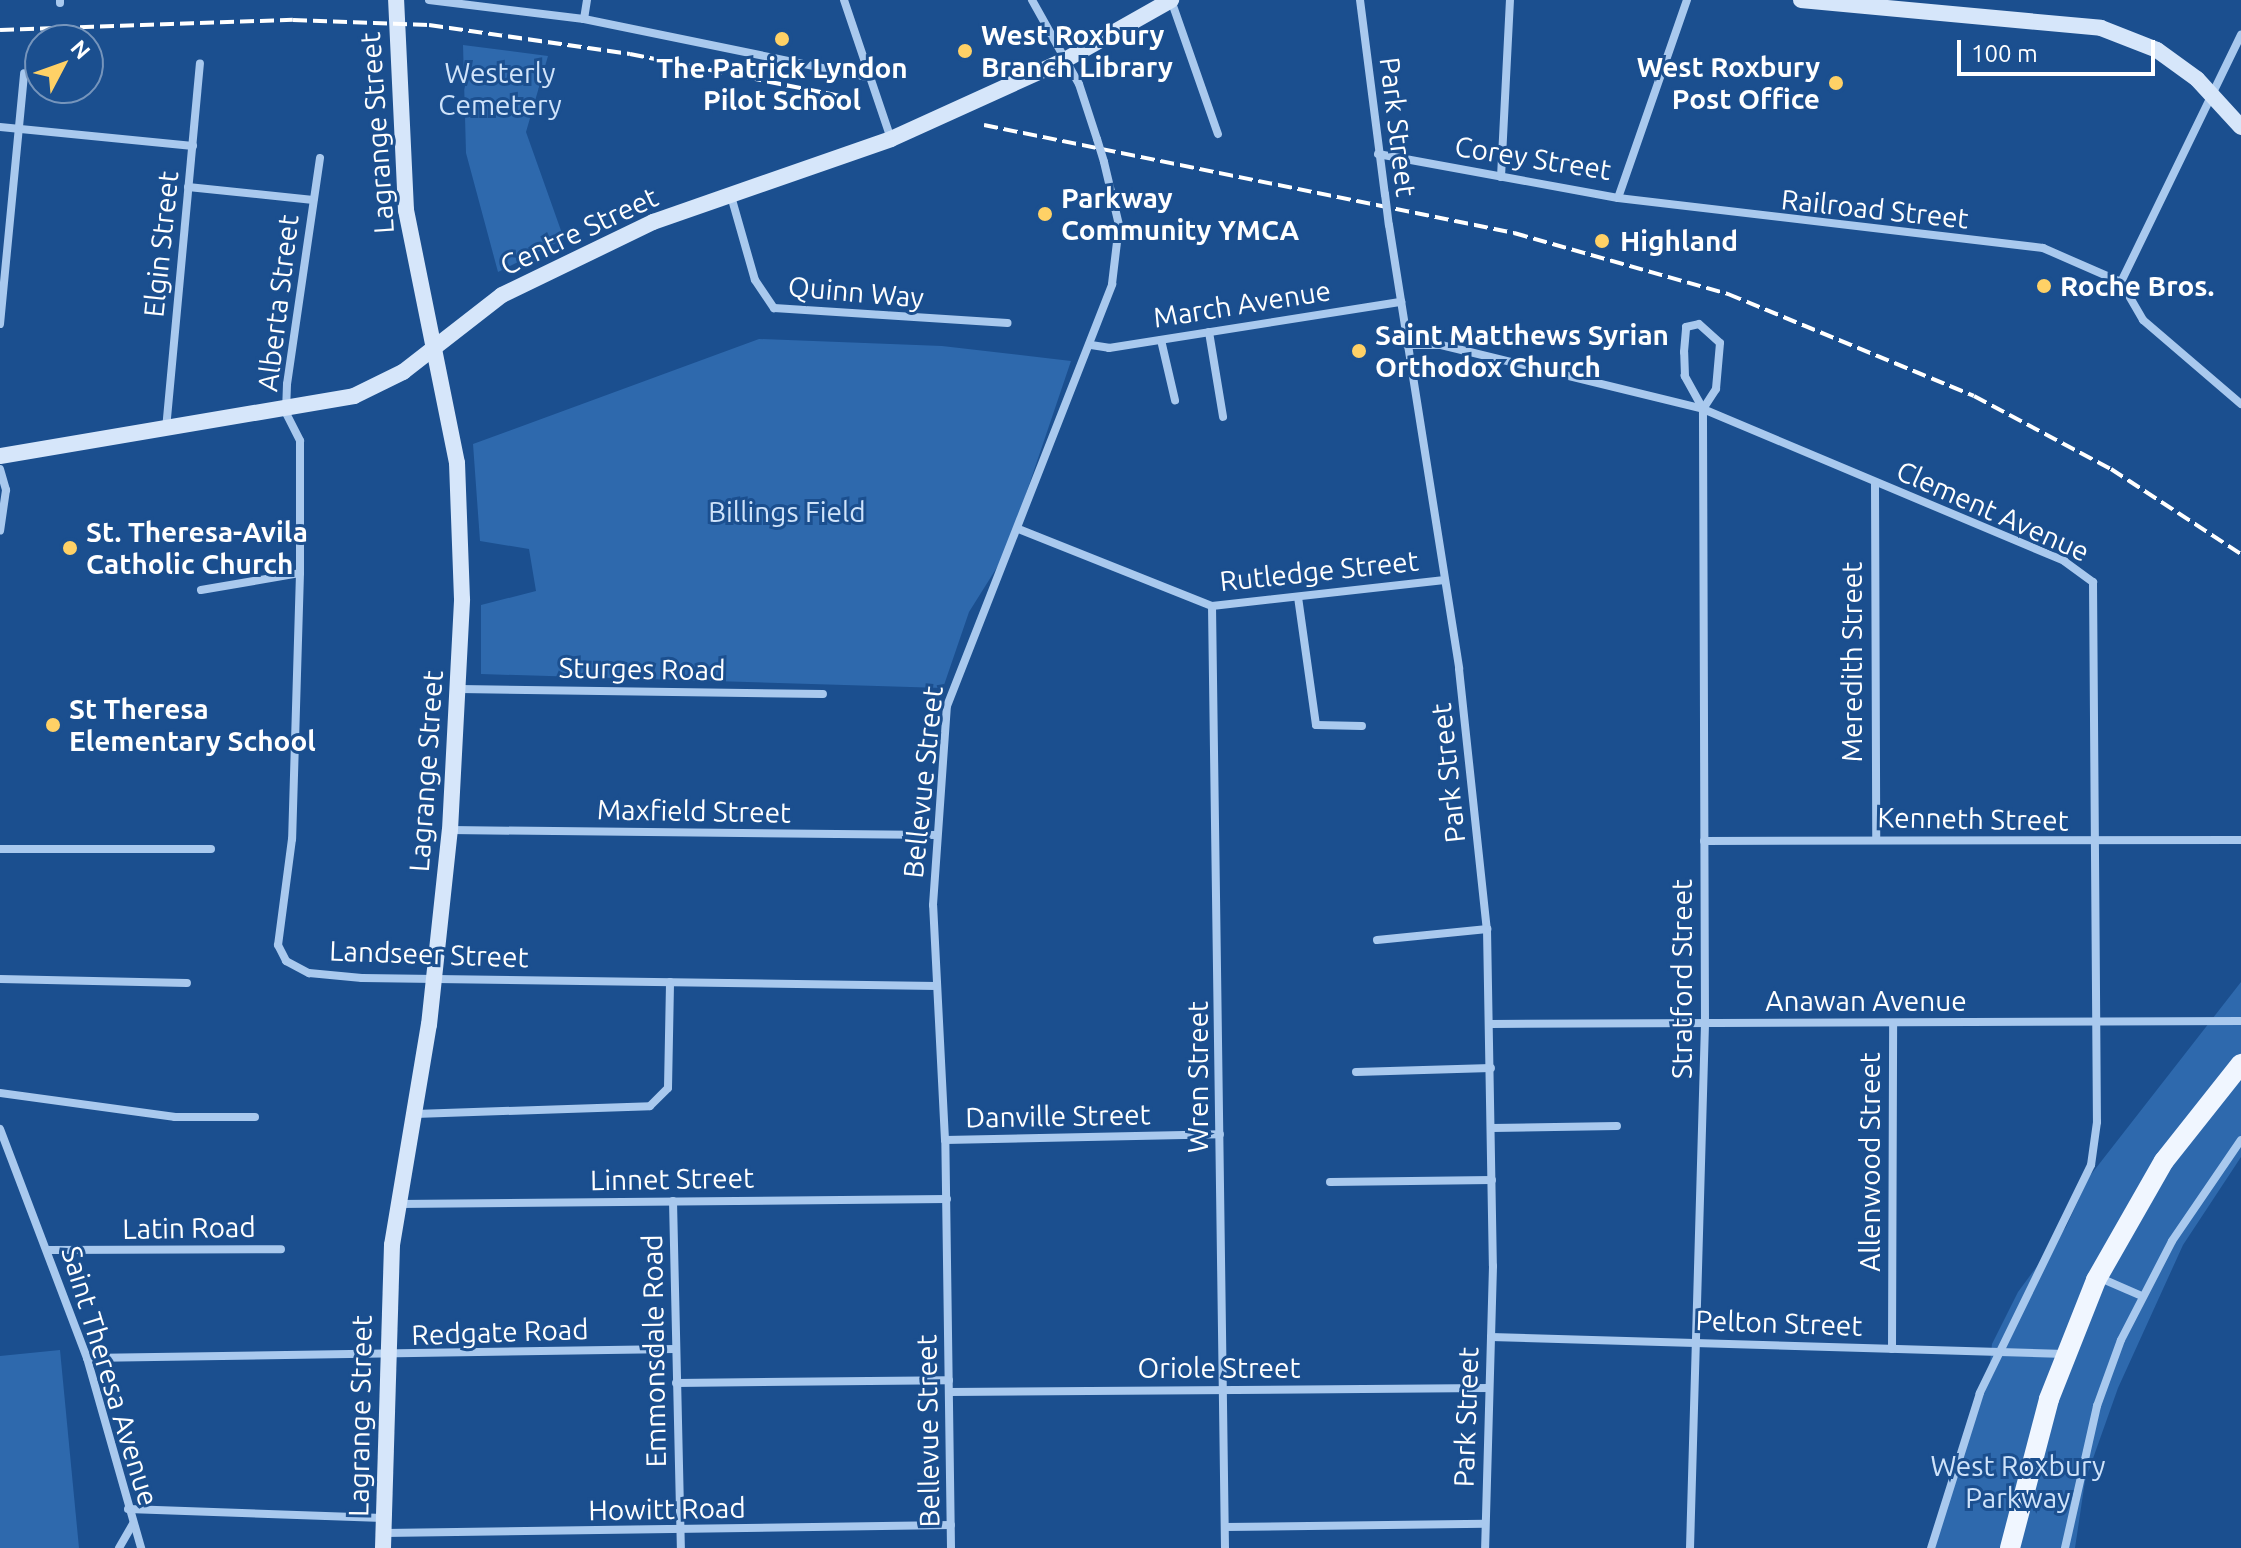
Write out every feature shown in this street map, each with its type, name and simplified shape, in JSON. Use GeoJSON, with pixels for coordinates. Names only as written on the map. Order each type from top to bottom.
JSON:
{"type":"FeatureCollection","features":[{"type":"Feature","properties":{"kind":"main road","name":"Lagrange Street"},"geometry":{"type":"LineString","coordinates":[[384,1533],[388,1357],[397,1204],[415,1114],[434,977],[450,830],[460,689],[457,463],[431,350],[406,210],[396,0]]}},
{"type":"Feature","properties":{"kind":"main road","name":"Centre Street"},"geometry":{"type":"LineString","coordinates":[[0,456],[286,413],[354,396],[431,350],[502,295],[653,222],[891,139],[1065,60],[1171,0]]}},
{"type":"Feature","properties":{"kind":"main road"},"geometry":{"type":"LineString","coordinates":[[1801,0],[1927,5],[2101,28],[2157,50],[2211,92],[2241,127]]}},
{"type":"Feature","properties":{"kind":"main road"},"geometry":{"type":"LineString","coordinates":[[2010,1548],[2065,1354],[2097,1277],[2164,1161],[2241,1064]]}},
{"type":"Feature","properties":{"kind":"street"},"geometry":{"type":"LineString","coordinates":[[429,0],[584,19],[866,77]]}},
{"type":"Feature","properties":{"kind":"street"},"geometry":{"type":"LineString","coordinates":[[584,19],[587,0]]}},
{"type":"Feature","properties":{"kind":"street"},"geometry":{"type":"LineString","coordinates":[[844,0],[866,77],[891,139]]}},
{"type":"Feature","properties":{"kind":"street","name":"Bellevue Street"},"geometry":{"type":"LineString","coordinates":[[951,1548],[947,1199],[937,986],[937,835],[947,706],[1021,530],[1091,345],[1119,249],[1097,139],[1065,60],[1032,0]]}},
{"type":"Feature","properties":{"kind":"street"},"geometry":{"type":"LineString","coordinates":[[1171,0],[1218,134]]}},
{"type":"Feature","properties":{"kind":"street","name":"Park Street"},"geometry":{"type":"LineString","coordinates":[[1360,0],[1378,154],[1445,580],[1487,929],[1492,1180],[1485,1548]]}},
{"type":"Feature","properties":{"kind":"street"},"geometry":{"type":"LineString","coordinates":[[1501,177],[1510,0]]}},
{"type":"Feature","properties":{"kind":"street","name":"Corey Street"},"geometry":{"type":"LineString","coordinates":[[1378,154],[1618,198],[1687,0]]}},
{"type":"Feature","properties":{"kind":"street"},"geometry":{"type":"LineString","coordinates":[[2241,35],[2121,282],[2143,320],[2241,404]]}},
{"type":"Feature","properties":{"kind":"street","name":"Elgin Street"},"geometry":{"type":"LineString","coordinates":[[166,429],[200,64]]}},
{"type":"Feature","properties":{"kind":"street"},"geometry":{"type":"LineString","coordinates":[[0,324],[24,73]]}},
{"type":"Feature","properties":{"kind":"street"},"geometry":{"type":"LineString","coordinates":[[0,127],[193,146]]}},
{"type":"Feature","properties":{"kind":"street","name":"Alberta Street"},"geometry":{"type":"LineString","coordinates":[[286,413],[320,158]]}},
{"type":"Feature","properties":{"kind":"street","name":"Alberta Street"},"geometry":{"type":"LineString","coordinates":[[188,187],[313,200]]}},
{"type":"Feature","properties":{"kind":"street","name":"Quinn Way"},"geometry":{"type":"LineString","coordinates":[[731,196],[755,280],[774,308],[1008,323]]}},
{"type":"Feature","properties":{"kind":"street","name":"Railroad Street"},"geometry":{"type":"LineString","coordinates":[[1618,198],[2043,248],[2121,282]]}},
{"type":"Feature","properties":{"kind":"street","name":"March Avenue"},"geometry":{"type":"LineString","coordinates":[[1091,345],[1161,340],[1401,302]]}},
{"type":"Feature","properties":{"kind":"street","name":"Stratford Street"},"geometry":{"type":"LineString","coordinates":[[1690,1548],[1705,1024],[1703,409],[1685,376],[1686,327],[1699,324],[1720,343],[1716,389],[1703,409]]}},
{"type":"Feature","properties":{"kind":"street"},"geometry":{"type":"LineString","coordinates":[[1209,332],[1223,417]]}},
{"type":"Feature","properties":{"kind":"street"},"geometry":{"type":"LineString","coordinates":[[1161,340],[1175,400]]}},
{"type":"Feature","properties":{"kind":"street","name":"Clement Avenue"},"geometry":{"type":"LineString","coordinates":[[1407,345],[1441,345],[1703,409],[2088,573],[2094,606],[2095,1022],[2091,1165],[1996,1354]]}},
{"type":"Feature","properties":{"kind":"street","name":"Landseer Street"},"geometry":{"type":"LineString","coordinates":[[286,413],[300,441],[300,573],[292,839],[278,945],[294,969],[309,973],[434,977],[937,986]]}},
{"type":"Feature","properties":{"kind":"street"},"geometry":{"type":"LineString","coordinates":[[0,469],[6,490],[0,531]]}},
{"type":"Feature","properties":{"kind":"street","name":"Meredith Street"},"geometry":{"type":"LineString","coordinates":[[1875,483],[1876,840]]}},
{"type":"Feature","properties":{"kind":"street","name":"Rutledge Street"},"geometry":{"type":"LineString","coordinates":[[1021,530],[1212,606],[1445,580]]}},
{"type":"Feature","properties":{"kind":"street"},"geometry":{"type":"LineString","coordinates":[[201,590],[300,573]]}},
{"type":"Feature","properties":{"kind":"street"},"geometry":{"type":"LineString","coordinates":[[1298,597],[1316,725],[1362,726]]}},
{"type":"Feature","properties":{"kind":"street","name":"Wren Street"},"geometry":{"type":"LineString","coordinates":[[1212,606],[1225,1548]]}},
{"type":"Feature","properties":{"kind":"street","name":"Sturges Road"},"geometry":{"type":"LineString","coordinates":[[460,689],[823,694]]}},
{"type":"Feature","properties":{"kind":"street","name":"Maxfield Street"},"geometry":{"type":"LineString","coordinates":[[450,830],[937,835]]}},
{"type":"Feature","properties":{"kind":"street","name":"Kenneth Street"},"geometry":{"type":"LineString","coordinates":[[1704,841],[2241,840]]}},
{"type":"Feature","properties":{"kind":"street"},"geometry":{"type":"LineString","coordinates":[[0,849],[211,849]]}},
{"type":"Feature","properties":{"kind":"street"},"geometry":{"type":"LineString","coordinates":[[1377,940],[1487,929]]}},
{"type":"Feature","properties":{"kind":"street"},"geometry":{"type":"LineString","coordinates":[[0,979],[187,983]]}},
{"type":"Feature","properties":{"kind":"street"},"geometry":{"type":"LineString","coordinates":[[415,1114],[650,1106],[668,1088],[670,982]]}},
{"type":"Feature","properties":{"kind":"street","name":"Anawan Avenue"},"geometry":{"type":"LineString","coordinates":[[1490,1024],[2241,1021]]}},
{"type":"Feature","properties":{"kind":"street","name":"Allenwood Street"},"geometry":{"type":"LineString","coordinates":[[1892,1349],[1893,1024]]}},
{"type":"Feature","properties":{"kind":"street"},"geometry":{"type":"LineString","coordinates":[[1356,1072],[1491,1068]]}},
{"type":"Feature","properties":{"kind":"street"},"geometry":{"type":"LineString","coordinates":[[0,1093],[175,1117],[255,1117]]}},
{"type":"Feature","properties":{"kind":"street"},"geometry":{"type":"LineString","coordinates":[[1492,1128],[1617,1126]]}},
{"type":"Feature","properties":{"kind":"street","name":"Saint Theresa Avenue"},"geometry":{"type":"LineString","coordinates":[[0,1129],[87,1358],[141,1548]]}},
{"type":"Feature","properties":{"kind":"street","name":"Danville Street"},"geometry":{"type":"LineString","coordinates":[[945,1140],[1220,1134]]}},
{"type":"Feature","properties":{"kind":"street"},"geometry":{"type":"LineString","coordinates":[[2065,1548],[2097,1406],[2142,1296],[2241,1140]]}},
{"type":"Feature","properties":{"kind":"street"},"geometry":{"type":"LineString","coordinates":[[1330,1182],[1492,1180]]}},
{"type":"Feature","properties":{"kind":"street","name":"Linnet Street"},"geometry":{"type":"LineString","coordinates":[[397,1204],[947,1199]]}},
{"type":"Feature","properties":{"kind":"street","name":"Emmonsdale Road"},"geometry":{"type":"LineString","coordinates":[[673,1201],[681,1548]]}},
{"type":"Feature","properties":{"kind":"street","name":"Latin Road"},"geometry":{"type":"LineString","coordinates":[[48,1250],[281,1249]]}},
{"type":"Feature","properties":{"kind":"street"},"geometry":{"type":"LineString","coordinates":[[2097,1277],[2142,1296]]}},
{"type":"Feature","properties":{"kind":"street","name":"Pelton Street"},"geometry":{"type":"LineString","coordinates":[[1491,1337],[2065,1354]]}},
{"type":"Feature","properties":{"kind":"street","name":"Redgate Road"},"geometry":{"type":"LineString","coordinates":[[87,1358],[388,1357],[675,1349]]}},
{"type":"Feature","properties":{"kind":"street"},"geometry":{"type":"LineString","coordinates":[[1931,1548],[1996,1354]]}},
{"type":"Feature","properties":{"kind":"street"},"geometry":{"type":"LineString","coordinates":[[676,1383],[949,1380]]}},
{"type":"Feature","properties":{"kind":"street","name":"Oriole Street"},"geometry":{"type":"LineString","coordinates":[[949,1392],[1489,1388]]}},
{"type":"Feature","properties":{"kind":"street","name":"Howitt Road"},"geometry":{"type":"LineString","coordinates":[[128,1509],[384,1533],[681,1533],[951,1525]]}},
{"type":"Feature","properties":{"kind":"street"},"geometry":{"type":"LineString","coordinates":[[119,1548],[133,1524]]}},
{"type":"Feature","properties":{"kind":"street"},"geometry":{"type":"LineString","coordinates":[[1225,1527],[1485,1524]]}},
{"type":"Feature","properties":{"kind":"green space","name":"Westerly Cemetery"},"geometry":{"type":"Polygon","coordinates":[[[463,45],[548,56],[526,132],[564,239],[498,272],[466,153],[463,45]]]}},
{"type":"Feature","properties":{"kind":"green space","name":"Billings Field"},"geometry":{"type":"Polygon","coordinates":[[[759,339],[942,346],[1071,361],[1006,553],[969,612],[943,688],[481,674],[481,605],[536,591],[529,549],[480,541],[473,444],[759,339]]]}},
{"type":"Feature","properties":{"kind":"green space","name":"West Roxbury Parkway"},"geometry":{"type":"Polygon","coordinates":[[[2241,982],[2241,1157],[2183,1245],[2118,1388],[2085,1481],[2075,1548],[1928,1548],[1988,1380],[1992,1344],[2018,1292],[2066,1227],[2089,1177],[2241,982]]]}},
{"type":"Feature","properties":{"kind":"green space"},"geometry":{"type":"Polygon","coordinates":[[[60,1350],[79,1548],[0,1548],[0,1356],[60,1350]]]}},
{"type":"Feature","properties":{"kind":"railway"},"geometry":{"type":"LineString","coordinates":[[0,30],[293,20],[429,25],[630,54],[860,100]]}},
{"type":"Feature","properties":{"kind":"railway"},"geometry":{"type":"LineString","coordinates":[[984,125],[1514,233],[1728,294],[1974,396],[2111,469],[2241,554]]}},
{"type":"Feature","properties":{"kind":"place","name":"The Patrick Lyndon Pilot School"},"geometry":{"type":"Point","coordinates":[782,39]}},
{"type":"Feature","properties":{"kind":"place","name":"West Roxbury Branch Library"},"geometry":{"type":"Point","coordinates":[965,51]}},
{"type":"Feature","properties":{"kind":"place","name":"West Roxbury Post Office"},"geometry":{"type":"Point","coordinates":[1836,83]}},
{"type":"Feature","properties":{"kind":"place","name":"Parkway Community YMCA"},"geometry":{"type":"Point","coordinates":[1045,214]}},
{"type":"Feature","properties":{"kind":"place","name":"Highland"},"geometry":{"type":"Point","coordinates":[1602,241]}},
{"type":"Feature","properties":{"kind":"place","name":"Roche Bros."},"geometry":{"type":"Point","coordinates":[2044,286]}},
{"type":"Feature","properties":{"kind":"place","name":"Saint Matthews Syrian Orthodox Church"},"geometry":{"type":"Point","coordinates":[1359,351]}},
{"type":"Feature","properties":{"kind":"place","name":"St. Theresa-Avila Catholic Church"},"geometry":{"type":"Point","coordinates":[70,548]}},
{"type":"Feature","properties":{"kind":"place","name":"St Theresa Elementary School"},"geometry":{"type":"Point","coordinates":[53,725]}}]}
